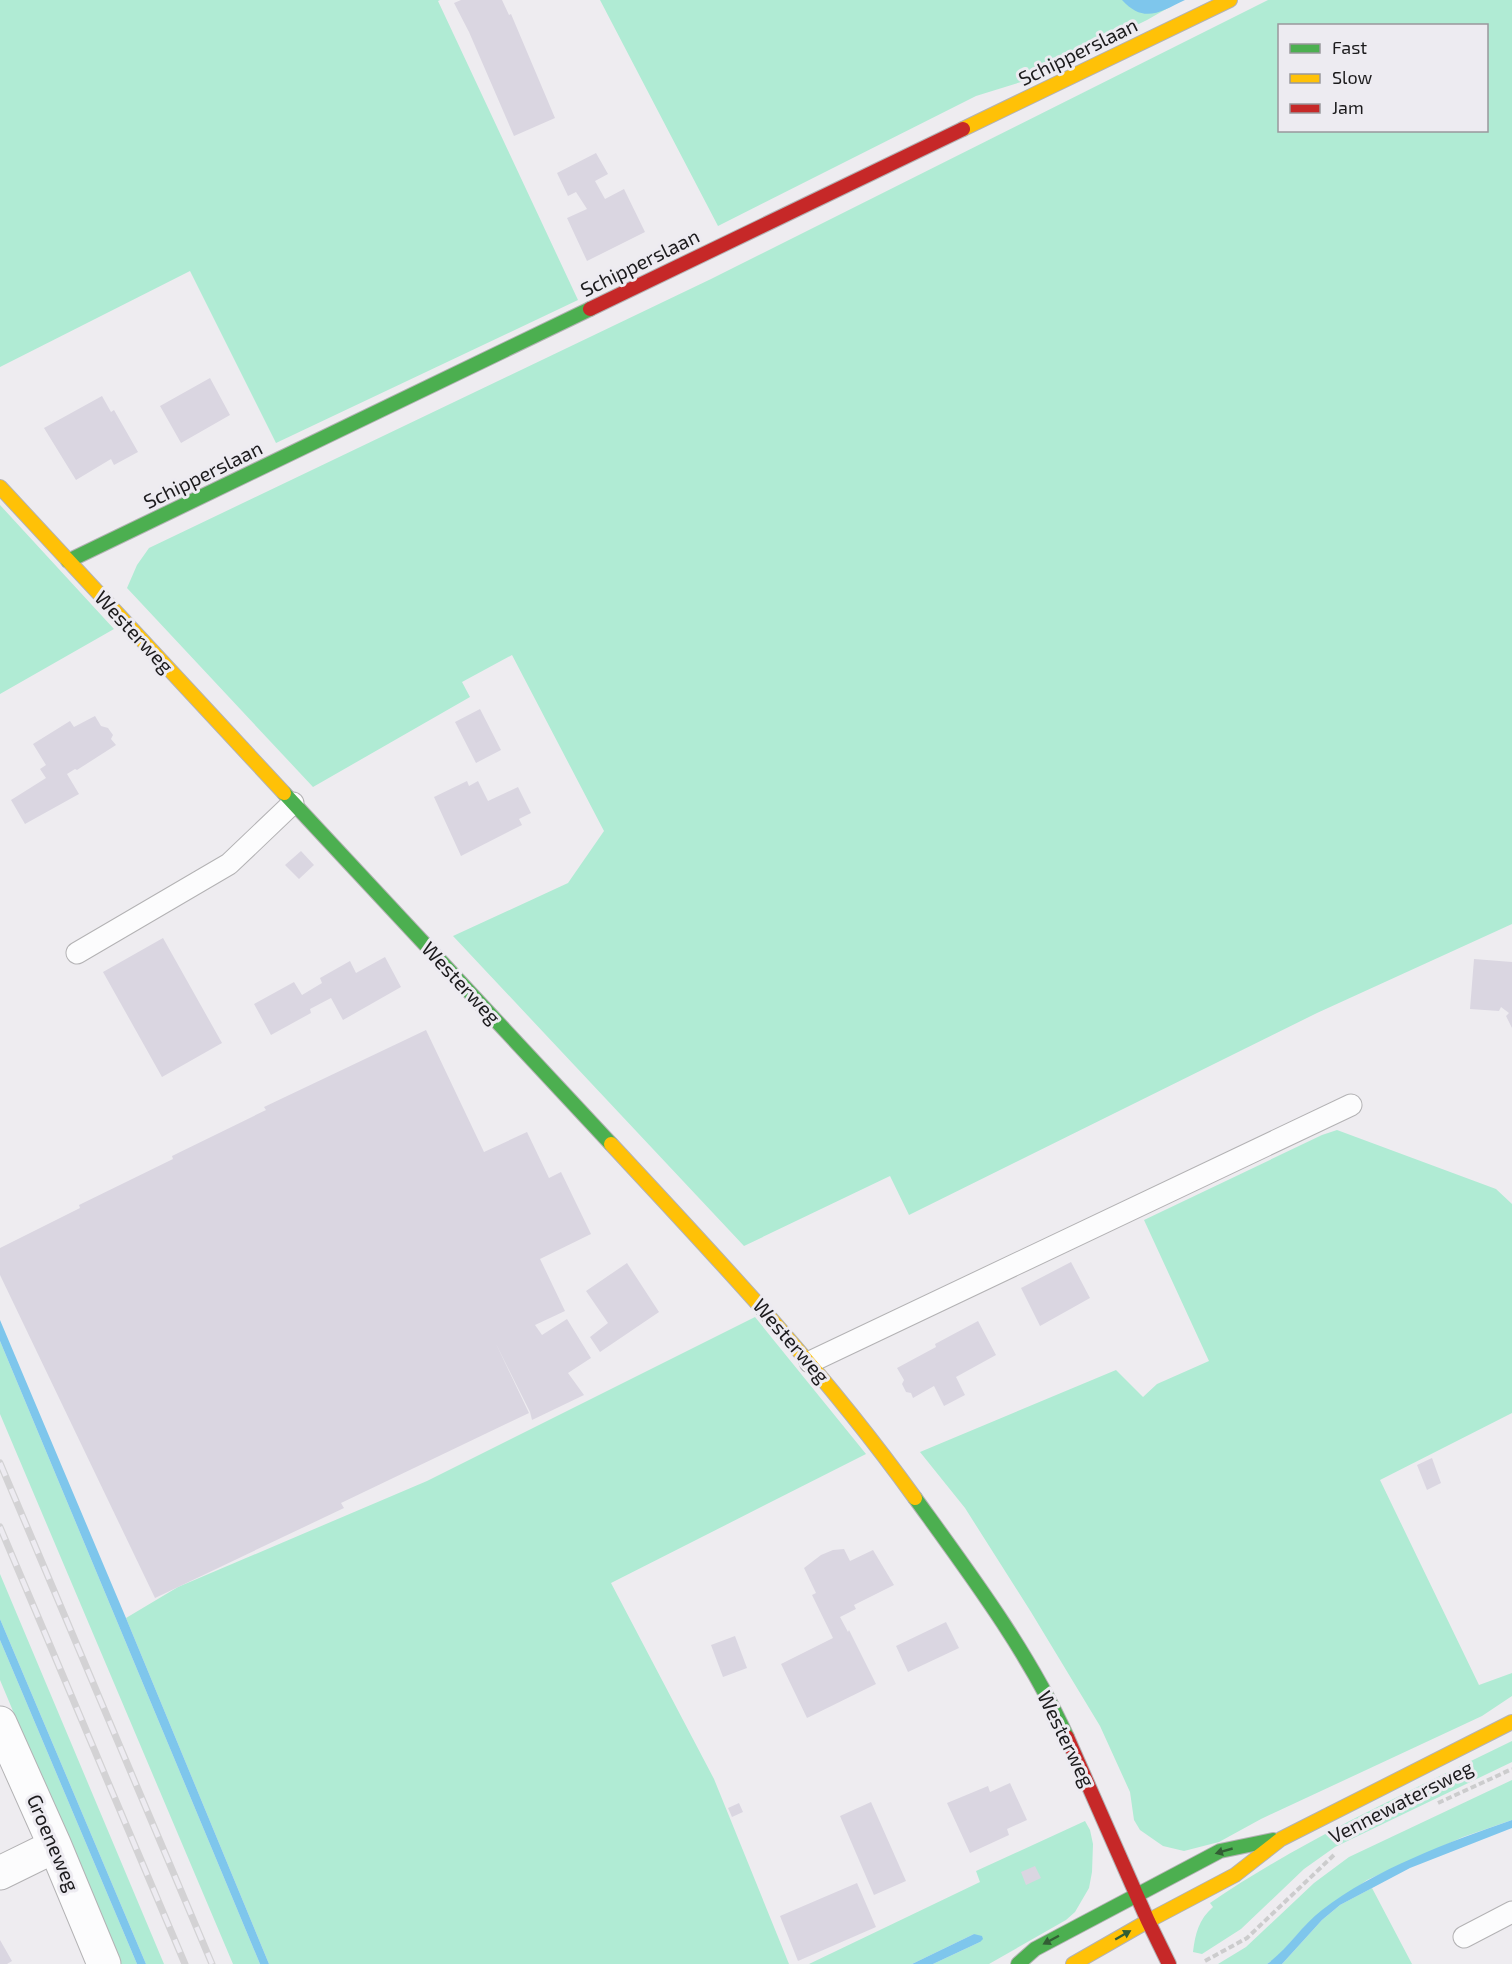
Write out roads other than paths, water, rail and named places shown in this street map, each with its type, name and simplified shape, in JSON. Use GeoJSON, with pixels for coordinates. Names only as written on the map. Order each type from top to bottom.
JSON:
{"type":"FeatureCollection","features":[{"type":"Feature","properties":{"kind":"street","name":"Schipperslaan"},"geometry":{"type":"LineString","coordinates":[[68,561],[1230,0]]}},
{"type":"Feature","properties":{"kind":"street","name":"Westerweg"},"geometry":{"type":"LineString","coordinates":[[0,487],[627,1161],[810,1362],[874,1441],[984,1594],[1029,1665],[1063,1729],[1169,1964]]}},
{"type":"Feature","properties":{"kind":"street","name":"Vennewatersweg"},"geometry":{"type":"LineString","coordinates":[[1072,1964],[1235,1875],[1281,1839],[1512,1722]]}},
{"type":"Feature","properties":{"kind":"street","name":"Groeneweg"},"geometry":{"type":"LineString","coordinates":[[0,1723],[104,1964]]}},
{"type":"Feature","properties":{"kind":"street","name":"Vennewatersweg"},"geometry":{"type":"LineString","coordinates":[[1018,1964],[1035,1949],[1220,1851],[1281,1839]]}},
{"type":"Feature","properties":{"kind":"street"},"geometry":{"type":"LineString","coordinates":[[0,1873],[55,1846]]}},
{"type":"Feature","properties":{"kind":"lane"},"geometry":{"type":"LineString","coordinates":[[77,953],[229,864],[293,803]]}},
{"type":"Feature","properties":{"kind":"lane"},"geometry":{"type":"LineString","coordinates":[[810,1362],[1351,1105]]}},
{"type":"Feature","properties":{"kind":"lane"},"geometry":{"type":"LineString","coordinates":[[1464,1937],[1512,1912]]}},
{"type":"Feature","properties":{"kind":"water"},"geometry":{"type":"Polygon","coordinates":[[[1122,0],[1185,0],[1160,12],[1145,14],[1138,12],[1122,0]]]}},
{"type":"Feature","properties":{"kind":"water"},"geometry":{"type":"Polygon","coordinates":[[[0,1320],[269,1964],[260,1964],[0,1341],[0,1320]]]}},
{"type":"Feature","properties":{"kind":"water"},"geometry":{"type":"Polygon","coordinates":[[[0,1619],[146,1964],[137,1964],[0,1640],[0,1619]]]}},
{"type":"Feature","properties":{"kind":"water"},"geometry":{"type":"Polygon","coordinates":[[[1512,1820],[1512,1828],[1410,1868],[1340,1905],[1322,1920],[1282,1964],[1267,1964],[1314,1916],[1365,1882],[1438,1847],[1512,1820]]]}},
{"type":"Feature","properties":{"kind":"water"},"geometry":{"type":"Polygon","coordinates":[[[974,1934],[982,1936],[983,1939],[933,1964],[912,1964],[974,1934]]]}},
{"type":"Feature","properties":{"kind":"railway"},"geometry":{"type":"LineString","coordinates":[[0,1463],[212,1964]]}},
{"type":"Feature","properties":{"kind":"railway"},"geometry":{"type":"LineString","coordinates":[[0,1527],[185,1964]]}}]}
